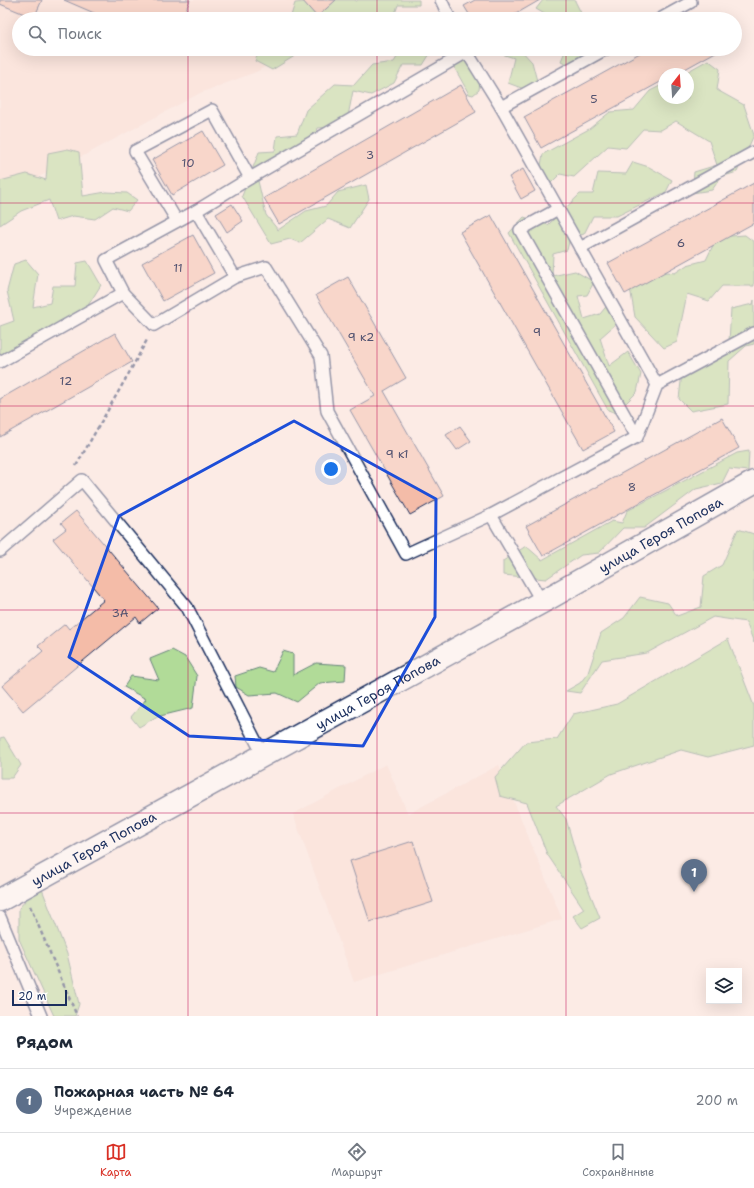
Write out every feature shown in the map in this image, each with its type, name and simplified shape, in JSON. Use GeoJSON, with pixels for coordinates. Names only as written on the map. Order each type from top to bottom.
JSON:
{"type":"FeatureCollection","features":[{"type":"Feature","properties":{"kind":"street","name":"улица Героя Попова"},"geometry":{"type":"LineString","coordinates":[[0,900],[542,602],[754,482]]}},
{"type":"Feature","properties":{"kind":"lane"},"geometry":{"type":"LineString","coordinates":[[441,0],[447,12]]}},
{"type":"Feature","properties":{"kind":"lane"},"geometry":{"type":"LineString","coordinates":[[673,12],[692,2]]}},
{"type":"Feature","properties":{"kind":"lane"},"geometry":{"type":"LineString","coordinates":[[456,56],[196,211],[106,260],[123,293],[154,325],[235,277],[266,267],[321,356],[327,411],[406,554],[491,515],[638,437],[657,385],[754,332]]}},
{"type":"Feature","properties":{"kind":"lane"},"geometry":{"type":"LineString","coordinates":[[470,56],[501,107],[657,385]]}},
{"type":"Feature","properties":{"kind":"lane"},"geometry":{"type":"LineString","coordinates":[[501,107],[593,56]]}},
{"type":"Feature","properties":{"kind":"lane"},"geometry":{"type":"LineString","coordinates":[[177,221],[135,151],[212,110],[250,178]]}},
{"type":"Feature","properties":{"kind":"lane"},"geometry":{"type":"LineString","coordinates":[[580,248],[754,152]]}},
{"type":"Feature","properties":{"kind":"lane"},"geometry":{"type":"LineString","coordinates":[[558,209],[520,230],[638,437]]}},
{"type":"Feature","properties":{"kind":"lane"},"geometry":{"type":"LineString","coordinates":[[196,211],[235,277]]}},
{"type":"Feature","properties":{"kind":"lane"},"geometry":{"type":"LineString","coordinates":[[0,362],[123,293]]}},
{"type":"Feature","properties":{"kind":"lane"},"geometry":{"type":"LineString","coordinates":[[0,550],[82,480],[187,607],[263,755]]}},
{"type":"Feature","properties":{"kind":"lane"},"geometry":{"type":"LineString","coordinates":[[491,515],[542,602]]}},
{"type":"Feature","properties":{"kind":"lane"},"geometry":{"type":"LineString","coordinates":[[0,917],[41,1016]]}},
{"type":"Feature","properties":{"kind":"path"},"geometry":{"type":"LineString","coordinates":[[74,470],[129,373],[154,325]]}},
{"type":"Feature","properties":{"kind":"path"},"geometry":{"type":"LineString","coordinates":[[22,887],[77,1016]]}},
{"type":"Feature","properties":{"kind":"highlighted area"},"geometry":{"type":"Polygon","coordinates":[[[294,421],[436,499],[435,617],[363,746],[189,736],[69,657],[119,516],[294,421]]]}},
{"type":"Feature","properties":{"kind":"shaded area"},"geometry":{"type":"Polygon","coordinates":[[[0,0],[379,0],[359,12],[12,12],[12,56],[284,56],[256,72],[200,93],[83,156],[0,195],[0,0]]]}},
{"type":"Feature","properties":{"kind":"shaded area"},"geometry":{"type":"Polygon","coordinates":[[[386,764],[408,814],[499,765],[562,919],[354,982],[293,814],[386,764]]]}},
{"type":"Feature","properties":{"kind":"green space"},"geometry":{"type":"Polygon","coordinates":[[[324,0],[419,0],[419,5],[398,5],[396,12],[292,12],[295,3],[324,0]]]}},
{"type":"Feature","properties":{"kind":"green space"},"geometry":{"type":"Polygon","coordinates":[[[543,0],[575,0],[580,12],[541,12],[536,9],[543,0]]]}},
{"type":"Feature","properties":{"kind":"green space"},"geometry":{"type":"Polygon","coordinates":[[[257,56],[295,56],[272,70],[255,61],[257,56]]]}},
{"type":"Feature","properties":{"kind":"green space"},"geometry":{"type":"Polygon","coordinates":[[[398,56],[429,56],[423,65],[403,65],[394,83],[371,95],[353,91],[346,126],[318,128],[310,148],[258,181],[266,215],[278,230],[306,211],[326,206],[338,192],[366,185],[369,199],[350,228],[328,219],[300,243],[290,239],[271,244],[242,196],[259,152],[275,151],[277,136],[297,134],[306,110],[335,84],[354,85],[372,65],[394,62],[398,56]]]}},
{"type":"Feature","properties":{"kind":"green space"},"geometry":{"type":"Polygon","coordinates":[[[460,56],[476,56],[475,57],[481,71],[479,90],[473,95],[469,94],[454,67],[460,56]]]}},
{"type":"Feature","properties":{"kind":"green space"},"geometry":{"type":"Polygon","coordinates":[[[508,56],[526,56],[532,62],[537,81],[524,89],[508,83],[514,58],[508,56]]]}},
{"type":"Feature","properties":{"kind":"green space"},"geometry":{"type":"Polygon","coordinates":[[[563,56],[588,56],[579,70],[561,61],[563,56]]]}},
{"type":"Feature","properties":{"kind":"green space"},"geometry":{"type":"Polygon","coordinates":[[[708,60],[720,69],[717,90],[744,105],[754,135],[737,172],[721,177],[712,190],[692,193],[694,172],[717,165],[709,141],[676,121],[661,130],[643,129],[626,148],[608,146],[574,177],[560,174],[551,183],[540,171],[543,154],[589,129],[610,112],[634,110],[650,91],[658,87],[658,104],[694,104],[694,68],[708,60]]]}},
{"type":"Feature","properties":{"kind":"green space"},"geometry":{"type":"Polygon","coordinates":[[[68,149],[79,152],[83,196],[106,192],[127,193],[137,200],[128,211],[113,207],[95,219],[73,216],[56,221],[49,200],[21,211],[0,225],[0,181],[27,174],[46,180],[48,153],[68,149]]]}},
{"type":"Feature","properties":{"kind":"green space"},"geometry":{"type":"Polygon","coordinates":[[[633,162],[649,167],[672,180],[666,192],[617,216],[593,216],[584,234],[570,238],[567,250],[553,254],[552,276],[575,271],[594,282],[587,295],[578,296],[584,319],[600,314],[614,297],[625,316],[600,338],[609,366],[628,352],[641,374],[637,392],[616,413],[608,410],[509,233],[524,217],[548,225],[580,194],[593,194],[598,173],[626,174],[633,162]]]}},
{"type":"Feature","properties":{"kind":"green space"},"geometry":{"type":"Polygon","coordinates":[[[745,235],[754,242],[754,286],[722,286],[709,301],[687,294],[677,342],[664,348],[635,317],[628,276],[651,270],[675,273],[687,265],[706,260],[717,237],[745,235]]]}},
{"type":"Feature","properties":{"kind":"green space"},"geometry":{"type":"Polygon","coordinates":[[[26,260],[38,274],[33,307],[50,303],[53,286],[75,286],[77,263],[87,261],[101,285],[85,310],[0,355],[0,326],[14,321],[7,291],[14,264],[26,260]]]}},
{"type":"Feature","properties":{"kind":"green space"},"geometry":{"type":"Polygon","coordinates":[[[754,300],[754,344],[746,346],[729,361],[728,404],[691,411],[679,399],[683,364],[729,341],[731,309],[753,304],[754,300]]]}},
{"type":"Feature","properties":{"kind":"green space"},"geometry":{"type":"Polygon","coordinates":[[[749,451],[748,471],[729,469],[722,483],[696,489],[644,528],[623,528],[599,553],[581,555],[546,579],[503,575],[503,561],[526,546],[542,560],[612,521],[622,523],[627,511],[737,453],[749,451]]]}},
{"type":"Feature","properties":{"kind":"green space"},"geometry":{"type":"Polygon","coordinates":[[[738,529],[754,534],[754,643],[746,622],[713,617],[647,653],[602,660],[580,693],[566,691],[580,683],[588,673],[601,633],[624,618],[640,597],[668,603],[677,616],[701,607],[704,576],[722,565],[738,529]]]}},
{"type":"Feature","properties":{"kind":"green space"},"geometry":{"type":"Polygon","coordinates":[[[728,639],[754,706],[754,745],[708,757],[681,750],[611,774],[556,806],[566,819],[581,871],[600,918],[582,928],[573,916],[584,909],[547,854],[527,803],[500,796],[495,777],[526,742],[557,739],[573,714],[617,704],[728,639]]]}},
{"type":"Feature","properties":{"kind":"green space"},"geometry":{"type":"Polygon","coordinates":[[[172,650],[185,657],[197,676],[193,708],[156,717],[139,727],[131,717],[146,699],[124,687],[131,676],[159,680],[150,659],[172,650]]]}},
{"type":"Feature","properties":{"kind":"green space"},"geometry":{"type":"Polygon","coordinates":[[[283,651],[293,654],[293,675],[316,663],[346,665],[345,681],[320,683],[297,702],[277,693],[249,695],[236,687],[235,676],[259,668],[273,672],[283,651]]]}},
{"type":"Feature","properties":{"kind":"green space"},"geometry":{"type":"Polygon","coordinates":[[[4,737],[21,765],[12,778],[0,778],[0,738],[4,737]]]}},
{"type":"Feature","properties":{"kind":"green space"},"geometry":{"type":"Polygon","coordinates":[[[40,884],[67,954],[79,1004],[75,1016],[54,1016],[19,939],[19,908],[40,884]]]}},
{"type":"Feature","properties":{"kind":"building"},"geometry":{"type":"Polygon","coordinates":[[[0,0],[42,0],[37,12],[19,12],[0,4],[0,0]]]}},
{"type":"Feature","properties":{"kind":"building"},"geometry":{"type":"Polygon","coordinates":[[[64,0],[190,0],[185,12],[92,12],[64,0]]]}},
{"type":"Feature","properties":{"kind":"building"},"geometry":{"type":"Polygon","coordinates":[[[302,0],[336,0],[323,12],[313,12],[302,0]]]}},
{"type":"Feature","properties":{"kind":"building"},"geometry":{"type":"Polygon","coordinates":[[[475,0],[540,0],[519,12],[468,12],[464,6],[475,0]]]}},
{"type":"Feature","properties":{"kind":"building"},"geometry":{"type":"Polygon","coordinates":[[[634,56],[708,56],[687,68],[658,68],[658,83],[541,148],[524,117],[634,56]]]}},
{"type":"Feature","properties":{"kind":"building"},"geometry":{"type":"Polygon","coordinates":[[[461,85],[476,112],[279,224],[264,198],[461,85]]]}},
{"type":"Feature","properties":{"kind":"building"},"geometry":{"type":"Polygon","coordinates":[[[203,131],[223,165],[172,195],[152,160],[203,131]]]}},
{"type":"Feature","properties":{"kind":"building"},"geometry":{"type":"Polygon","coordinates":[[[523,169],[535,191],[521,199],[509,177],[523,169]]]}},
{"type":"Feature","properties":{"kind":"building"},"geometry":{"type":"Polygon","coordinates":[[[754,183],[754,223],[625,294],[608,263],[754,183]]]}},
{"type":"Feature","properties":{"kind":"building"},"geometry":{"type":"Polygon","coordinates":[[[232,204],[243,221],[227,232],[216,214],[232,204]]]}},
{"type":"Feature","properties":{"kind":"building"},"geometry":{"type":"Polygon","coordinates":[[[491,215],[614,432],[583,449],[460,232],[491,215]]]}},
{"type":"Feature","properties":{"kind":"building"},"geometry":{"type":"Polygon","coordinates":[[[193,235],[214,273],[163,301],[142,263],[193,235]]]}},
{"type":"Feature","properties":{"kind":"building"},"geometry":{"type":"Polygon","coordinates":[[[348,277],[406,378],[384,391],[444,496],[410,515],[350,410],[375,396],[316,295],[348,277]]]}},
{"type":"Feature","properties":{"kind":"building"},"geometry":{"type":"Polygon","coordinates":[[[115,333],[132,362],[0,437],[0,399],[115,333]]]}},
{"type":"Feature","properties":{"kind":"building"},"geometry":{"type":"Polygon","coordinates":[[[722,418],[739,448],[543,556],[526,526],[722,418]]]}},
{"type":"Feature","properties":{"kind":"building"},"geometry":{"type":"Polygon","coordinates":[[[460,426],[471,441],[457,450],[446,435],[460,426]]]}},
{"type":"Feature","properties":{"kind":"building"},"geometry":{"type":"Polygon","coordinates":[[[76,511],[158,608],[140,623],[136,617],[23,711],[2,686],[43,651],[38,646],[65,624],[69,629],[104,600],[53,539],[66,529],[61,523],[76,511]]]}},
{"type":"Feature","properties":{"kind":"building"},"geometry":{"type":"Polygon","coordinates":[[[413,841],[433,902],[370,922],[350,861],[413,841]]]}},
{"type":"Feature","properties":{"kind":"place","name":"Пожарная часть № 64"},"geometry":{"type":"Point","coordinates":[694,892]}}]}
